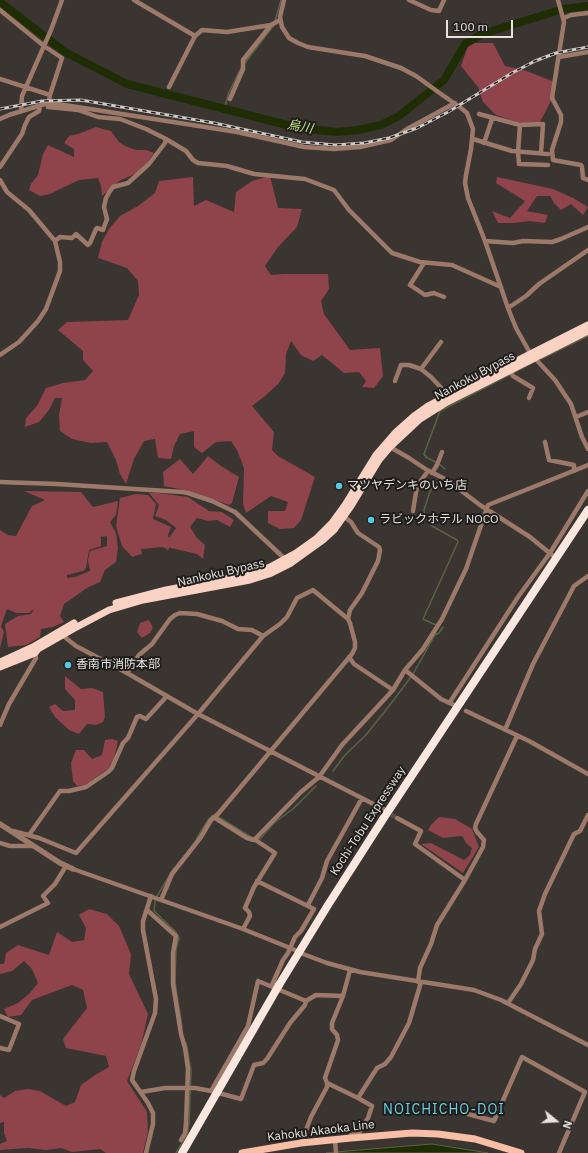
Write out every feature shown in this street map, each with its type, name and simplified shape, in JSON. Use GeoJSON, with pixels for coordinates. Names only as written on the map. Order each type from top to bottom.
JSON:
{"type":"FeatureCollection","features":[{"type":"Feature","properties":{"kind":"highway","name":"Nankoku Bypass"},"geometry":{"type":"LineString","coordinates":[[61,634],[109,610],[131,603],[234,583],[269,574],[291,563],[308,552],[334,530],[370,463],[396,432],[428,406],[448,395],[534,358],[588,324]]}},
{"type":"Feature","properties":{"kind":"highway","name":"Nankoku Bypass"},"geometry":{"type":"LineString","coordinates":[[0,667],[34,650],[95,612],[130,599],[166,590],[246,575],[270,567],[285,559],[317,538],[342,515],[390,447],[425,416],[447,402],[588,331]]}},
{"type":"Feature","properties":{"kind":"highway","name":"Kochi-Tobu Expressway"},"geometry":{"type":"LineString","coordinates":[[182,1153],[276,985],[385,816],[588,512]]}},
{"type":"Feature","properties":{"kind":"highway","name":"Nankoku Bypass"},"geometry":{"type":"LineString","coordinates":[[0,662],[34,650]]}},
{"type":"Feature","properties":{"kind":"main road","name":"Kahoku Akaoka Line"},"geometry":{"type":"LineString","coordinates":[[242,1153],[301,1143],[335,1142],[351,1138],[412,1134],[449,1135],[475,1139],[521,1153]]}},
{"type":"Feature","properties":{"kind":"street"},"geometry":{"type":"LineString","coordinates":[[21,111],[21,99],[62,0]]}},
{"type":"Feature","properties":{"kind":"street"},"geometry":{"type":"LineString","coordinates":[[134,0],[195,36]]}},
{"type":"Feature","properties":{"kind":"street"},"geometry":{"type":"LineString","coordinates":[[284,0],[280,20],[282,27],[298,44],[308,47],[366,56],[388,63],[409,72],[455,103],[467,114],[473,129],[473,139],[466,175],[468,198],[516,328],[534,358],[555,380],[567,396],[588,449]]}},
{"type":"Feature","properties":{"kind":"street"},"geometry":{"type":"LineString","coordinates":[[409,0],[431,10],[439,11],[444,0]]}},
{"type":"Feature","properties":{"kind":"street"},"geometry":{"type":"LineString","coordinates":[[558,1],[563,16],[559,58],[552,98],[560,111],[561,122],[552,150],[553,160],[580,165],[583,170],[583,178],[588,180]]}},
{"type":"Feature","properties":{"kind":"street"},"geometry":{"type":"LineString","coordinates":[[0,10],[62,58],[50,95],[48,107],[78,110],[98,117],[114,118],[146,129],[166,139],[186,152],[198,163],[227,166],[254,174],[305,179],[334,190],[349,210],[392,253],[424,263],[452,265],[501,287]]}},
{"type":"Feature","properties":{"kind":"street"},"geometry":{"type":"LineString","coordinates":[[563,16],[588,13]]}},
{"type":"Feature","properties":{"kind":"street"},"geometry":{"type":"LineString","coordinates":[[168,87],[195,36],[202,30],[226,32],[271,25],[280,20]]}},
{"type":"Feature","properties":{"kind":"street"},"geometry":{"type":"LineString","coordinates":[[230,99],[243,69],[243,60],[271,25]]}},
{"type":"Feature","properties":{"kind":"street"},"geometry":{"type":"LineString","coordinates":[[559,58],[588,52]]}},
{"type":"Feature","properties":{"kind":"street"},"geometry":{"type":"LineString","coordinates":[[0,79],[50,95]]}},
{"type":"Feature","properties":{"kind":"street"},"geometry":{"type":"LineString","coordinates":[[0,119],[48,103],[74,105],[237,132],[304,147],[334,149],[360,147],[391,140],[407,129],[455,103]]}},
{"type":"Feature","properties":{"kind":"street"},"geometry":{"type":"LineString","coordinates":[[0,167],[22,134],[29,117],[39,110],[40,106]]}},
{"type":"Feature","properties":{"kind":"street"},"geometry":{"type":"LineString","coordinates":[[480,114],[492,119],[520,125],[543,124],[541,153]]}},
{"type":"Feature","properties":{"kind":"street"},"geometry":{"type":"LineString","coordinates":[[131,124],[134,115]]}},
{"type":"Feature","properties":{"kind":"street"},"geometry":{"type":"LineString","coordinates":[[484,143],[492,119]]}},
{"type":"Feature","properties":{"kind":"street"},"geometry":{"type":"LineString","coordinates":[[520,125],[518,152],[519,164],[548,165]]}},
{"type":"Feature","properties":{"kind":"street"},"geometry":{"type":"LineString","coordinates":[[55,241],[60,237],[72,238],[76,234],[88,245],[96,229],[103,230],[108,219],[104,207],[106,198],[110,191],[114,187],[128,183],[149,164],[165,144],[166,139]]}},
{"type":"Feature","properties":{"kind":"street"},"geometry":{"type":"LineString","coordinates":[[473,139],[512,151],[548,154]]}},
{"type":"Feature","properties":{"kind":"street"},"geometry":{"type":"LineString","coordinates":[[0,180],[7,192],[29,210],[55,241],[60,262],[60,271],[46,309],[38,321],[19,342],[0,355]]}},
{"type":"Feature","properties":{"kind":"street"},"geometry":{"type":"LineString","coordinates":[[485,241],[510,243],[552,242],[561,240],[588,227]]}},
{"type":"Feature","properties":{"kind":"street"},"geometry":{"type":"LineString","coordinates":[[508,308],[526,296],[539,284],[588,250]]}},
{"type":"Feature","properties":{"kind":"street"},"geometry":{"type":"LineString","coordinates":[[424,263],[410,285],[425,295],[434,293],[444,297]]}},
{"type":"Feature","properties":{"kind":"street"},"geometry":{"type":"LineString","coordinates":[[421,369],[441,342]]}},
{"type":"Feature","properties":{"kind":"street"},"geometry":{"type":"LineString","coordinates":[[395,381],[402,364],[409,365],[421,369],[448,395]]}},
{"type":"Feature","properties":{"kind":"street"},"geometry":{"type":"LineString","coordinates":[[510,370],[514,376],[533,388],[528,398]]}},
{"type":"Feature","properties":{"kind":"street"},"geometry":{"type":"LineString","coordinates":[[576,417],[588,412]]}},
{"type":"Feature","properties":{"kind":"street"},"geometry":{"type":"LineString","coordinates":[[545,442],[549,460],[574,465],[574,471]]}},
{"type":"Feature","properties":{"kind":"street"},"geometry":{"type":"LineString","coordinates":[[390,447],[430,472],[447,480],[486,509],[530,537],[551,554]]}},
{"type":"Feature","properties":{"kind":"street"},"geometry":{"type":"LineString","coordinates":[[413,511],[417,486],[437,465],[442,452]]}},
{"type":"Feature","properties":{"kind":"street"},"geometry":{"type":"LineString","coordinates":[[254,839],[301,792],[319,777],[342,745],[393,690],[405,670],[423,649],[442,619],[466,569],[488,505],[588,465]]}},
{"type":"Feature","properties":{"kind":"street"},"geometry":{"type":"LineString","coordinates":[[0,482],[57,484],[188,493],[212,501],[235,512],[285,559]]}},
{"type":"Feature","properties":{"kind":"street"},"geometry":{"type":"LineString","coordinates":[[405,670],[415,676],[441,698],[452,704],[518,597],[551,554],[588,491]]}},
{"type":"Feature","properties":{"kind":"street"},"geometry":{"type":"LineString","coordinates":[[342,515],[351,522],[359,534],[379,547],[380,550],[378,561],[362,594],[350,610],[348,619]]}},
{"type":"Feature","properties":{"kind":"street"},"geometry":{"type":"LineString","coordinates":[[505,730],[533,664],[574,586],[588,576]]}},
{"type":"Feature","properties":{"kind":"street"},"geometry":{"type":"LineString","coordinates":[[10,831],[29,835],[76,853],[198,714],[263,636],[287,617],[297,598],[313,590],[348,619],[355,642],[352,654],[208,825],[201,837],[172,874],[162,900]]}},
{"type":"Feature","properties":{"kind":"street"},"geometry":{"type":"LineString","coordinates":[[127,673],[139,655],[152,644],[170,619],[180,613],[197,614],[222,621],[238,629],[252,630],[263,636]]}},
{"type":"Feature","properties":{"kind":"street"},"geometry":{"type":"LineString","coordinates":[[61,634],[76,646],[127,673],[198,714],[384,810]]}},
{"type":"Feature","properties":{"kind":"street"},"geometry":{"type":"LineString","coordinates":[[0,725],[9,704],[36,658],[34,650]]}},
{"type":"Feature","properties":{"kind":"street"},"geometry":{"type":"LineString","coordinates":[[349,657],[354,664],[393,690]]}},
{"type":"Feature","properties":{"kind":"street"},"geometry":{"type":"LineString","coordinates":[[29,835],[60,791],[69,792],[86,787],[112,768],[137,717],[140,716],[146,719],[167,696]]}},
{"type":"Feature","properties":{"kind":"street"},"geometry":{"type":"LineString","coordinates":[[466,711],[518,736],[588,774]]}},
{"type":"Feature","properties":{"kind":"street"},"geometry":{"type":"LineString","coordinates":[[358,1098],[376,1068],[384,1064],[394,1050],[409,1023],[419,982],[420,968],[431,944],[437,925],[465,880],[484,843],[484,840],[475,828],[476,824],[518,736]]}},
{"type":"Feature","properties":{"kind":"street"},"geometry":{"type":"LineString","coordinates":[[308,905],[322,878],[327,861],[362,798]]}},
{"type":"Feature","properties":{"kind":"street"},"geometry":{"type":"LineString","coordinates":[[508,1003],[522,984],[533,960],[535,949],[542,934],[540,911],[545,894],[574,834],[580,831],[588,815]]}},
{"type":"Feature","properties":{"kind":"street"},"geometry":{"type":"LineString","coordinates":[[216,816],[248,838],[254,839],[275,853],[257,881],[245,908],[249,912],[250,916],[243,929]]}},
{"type":"Feature","properties":{"kind":"street"},"geometry":{"type":"LineString","coordinates":[[397,818],[421,831],[415,844],[465,880]]}},
{"type":"Feature","properties":{"kind":"street"},"geometry":{"type":"LineString","coordinates":[[0,824],[33,846],[73,869],[243,929],[292,949]]}},
{"type":"Feature","properties":{"kind":"street"},"geometry":{"type":"LineString","coordinates":[[0,843],[10,846],[33,846]]}},
{"type":"Feature","properties":{"kind":"street"},"geometry":{"type":"LineString","coordinates":[[0,927],[48,903],[43,896],[55,884],[66,866]]}},
{"type":"Feature","properties":{"kind":"street"},"geometry":{"type":"LineString","coordinates":[[257,881],[314,909],[301,931],[295,937],[292,949],[276,985]]}},
{"type":"Feature","properties":{"kind":"street"},"geometry":{"type":"LineString","coordinates":[[146,1153],[153,1124],[153,1114],[148,1103],[132,1080],[134,1070],[155,1013],[156,999],[143,930],[143,921],[151,896]]}},
{"type":"Feature","properties":{"kind":"street"},"geometry":{"type":"LineString","coordinates":[[147,910],[176,936],[173,953],[173,984],[188,1069],[186,1123],[185,1133],[181,1140]]}},
{"type":"Feature","properties":{"kind":"street"},"geometry":{"type":"LineString","coordinates":[[303,954],[350,970],[474,990],[508,1003],[588,1045]]}},
{"type":"Feature","properties":{"kind":"street"},"geometry":{"type":"LineString","coordinates":[[301,1143],[311,1117],[327,1087],[325,1078],[326,1072],[338,1040],[337,1035],[332,1029],[332,1024],[343,996],[350,970]]}},
{"type":"Feature","properties":{"kind":"street"},"geometry":{"type":"LineString","coordinates":[[211,1090],[248,1026],[258,981],[276,985],[306,1001]]}},
{"type":"Feature","properties":{"kind":"street"},"geometry":{"type":"LineString","coordinates":[[141,1092],[165,1088],[195,1088],[211,1090],[241,1100],[254,1065],[263,1063],[267,1059],[290,1023],[305,1005],[306,1001],[316,995],[343,996]]}},
{"type":"Feature","properties":{"kind":"street"},"geometry":{"type":"LineString","coordinates":[[0,1016],[19,1024],[9,1050],[0,1048]]}},
{"type":"Feature","properties":{"kind":"street"},"geometry":{"type":"LineString","coordinates":[[464,1113],[494,1121],[522,1057],[585,1092],[559,1153]]}},
{"type":"Feature","properties":{"kind":"street"},"geometry":{"type":"LineString","coordinates":[[327,1083],[372,1106],[368,1118],[359,1133],[351,1135],[351,1138]]}},
{"type":"Feature","properties":{"kind":"street"},"geometry":{"type":"LineString","coordinates":[[335,1142],[336,1153]]}},
{"type":"Feature","properties":{"kind":"shaded area"},"geometry":{"type":"Polygon","coordinates":[[[469,43],[493,43],[505,66],[524,70],[552,81],[554,95],[538,126],[517,122],[496,115],[483,102],[478,87],[461,66],[469,43]]]}},
{"type":"Feature","properties":{"kind":"shaded area"},"geometry":{"type":"Polygon","coordinates":[[[96,127],[111,131],[119,142],[125,146],[136,150],[146,150],[154,153],[146,164],[135,174],[121,180],[102,196],[98,178],[79,180],[50,194],[40,196],[29,190],[31,184],[38,175],[43,154],[48,145],[74,157],[74,149],[64,143],[69,136],[96,127]]]}},
{"type":"Feature","properties":{"kind":"shaded area"},"geometry":{"type":"Polygon","coordinates":[[[270,176],[278,208],[302,209],[297,227],[278,247],[265,266],[271,275],[328,274],[329,289],[321,301],[324,314],[350,350],[380,348],[383,376],[374,388],[362,387],[366,381],[359,372],[344,373],[322,355],[313,361],[301,355],[291,341],[286,354],[285,373],[279,383],[252,406],[274,432],[272,450],[278,456],[315,477],[301,520],[294,528],[280,529],[268,523],[268,511],[285,511],[288,502],[271,496],[246,513],[243,504],[244,468],[237,450],[231,441],[216,442],[202,453],[194,447],[194,431],[180,434],[174,446],[171,459],[158,458],[155,439],[144,441],[134,459],[126,484],[120,474],[116,460],[107,442],[91,443],[72,439],[60,431],[59,415],[62,398],[55,398],[49,410],[39,422],[25,427],[26,418],[37,406],[46,388],[63,383],[85,380],[93,371],[83,360],[83,351],[58,330],[67,322],[128,320],[139,295],[138,281],[127,268],[98,258],[102,242],[109,229],[120,216],[138,206],[155,193],[159,181],[193,177],[194,206],[206,200],[234,212],[236,192],[252,181],[270,176]]]}},
{"type":"Feature","properties":{"kind":"shaded area"},"geometry":{"type":"Polygon","coordinates":[[[497,177],[553,189],[588,207],[583,215],[571,204],[561,210],[550,196],[537,196],[527,211],[548,215],[545,223],[530,221],[498,223],[492,211],[510,218],[525,201],[496,183],[497,177]]]}},
{"type":"Feature","properties":{"kind":"shaded area"},"geometry":{"type":"Polygon","coordinates":[[[208,456],[239,477],[232,503],[229,505],[189,491],[164,486],[163,472],[180,459],[193,474],[208,456]]]}},
{"type":"Feature","properties":{"kind":"shaded area"},"geometry":{"type":"Polygon","coordinates":[[[24,491],[81,492],[93,507],[118,501],[116,515],[110,522],[116,533],[118,548],[116,562],[105,570],[100,582],[87,588],[64,604],[60,616],[64,622],[53,627],[41,629],[40,637],[26,645],[8,647],[5,624],[18,616],[31,614],[34,609],[29,613],[16,613],[7,609],[1,626],[4,632],[0,648],[0,530],[8,535],[16,536],[32,506],[45,500],[24,491]],[[107,536],[100,537],[101,546],[89,550],[86,568],[83,571],[67,575],[67,578],[75,577],[90,571],[88,560],[90,551],[107,546],[107,536]]]}},
{"type":"Feature","properties":{"kind":"shaded area"},"geometry":{"type":"Polygon","coordinates":[[[149,493],[188,497],[209,511],[222,512],[234,520],[230,527],[217,520],[208,521],[197,518],[190,527],[197,538],[205,545],[203,559],[197,554],[170,547],[168,550],[163,547],[141,549],[142,554],[132,557],[122,546],[116,526],[120,498],[136,494],[148,495],[156,504],[153,519],[171,527],[168,535],[169,538],[176,528],[166,520],[155,516],[159,505],[149,493]]]}},
{"type":"Feature","properties":{"kind":"shaded area"},"geometry":{"type":"Polygon","coordinates":[[[149,620],[153,628],[150,633],[142,638],[137,632],[140,623],[149,620]]]}},
{"type":"Feature","properties":{"kind":"shaded area"},"geometry":{"type":"Polygon","coordinates":[[[65,676],[81,689],[92,688],[103,692],[105,717],[103,722],[96,725],[87,724],[79,734],[69,730],[55,717],[49,707],[55,704],[63,711],[75,710],[75,700],[65,689],[65,676]]]}},
{"type":"Feature","properties":{"kind":"shaded area"},"geometry":{"type":"Polygon","coordinates":[[[112,739],[118,741],[114,759],[109,768],[85,785],[77,786],[73,781],[71,763],[76,750],[84,750],[92,759],[102,755],[105,740],[112,739]]]}},
{"type":"Feature","properties":{"kind":"shaded area"},"geometry":{"type":"Polygon","coordinates":[[[439,817],[455,819],[472,829],[479,847],[463,873],[421,844],[431,843],[464,860],[470,855],[472,848],[466,843],[463,837],[443,838],[428,830],[439,817]]]}},
{"type":"Feature","properties":{"kind":"shaded area"},"geometry":{"type":"Polygon","coordinates":[[[89,909],[107,914],[119,926],[131,954],[129,974],[148,1014],[141,1045],[127,1081],[147,1112],[148,1132],[143,1153],[106,1153],[100,1149],[72,1152],[61,1148],[46,1150],[28,1148],[0,1150],[0,1144],[7,1141],[4,1133],[4,1122],[0,1123],[0,1095],[4,1098],[15,1091],[28,1089],[40,1091],[66,1106],[75,1102],[81,1085],[109,1067],[106,1056],[66,1048],[63,1039],[87,1008],[83,990],[72,985],[32,1000],[21,1015],[8,1017],[4,1009],[18,1003],[30,993],[38,983],[32,969],[24,961],[12,971],[0,974],[0,964],[4,964],[6,953],[18,945],[49,955],[57,932],[72,942],[84,940],[86,928],[79,915],[89,909]]]}},
{"type":"Feature","properties":{"kind":"shaded area"},"geometry":{"type":"Polygon","coordinates":[[[432,1144],[488,1153],[326,1153],[371,1149],[432,1144]]]}},
{"type":"Feature","properties":{"kind":"waterway"},"geometry":{"type":"LineString","coordinates":[[275,21],[281,0]]}},
{"type":"Feature","properties":{"kind":"waterway","name":"烏川"},"geometry":{"type":"LineString","coordinates":[[0,2],[65,52],[127,84],[299,128],[337,132],[358,130],[381,125],[399,116],[444,80],[465,44],[482,34],[563,9],[588,6]]}},
{"type":"Feature","properties":{"kind":"waterway"},"geometry":{"type":"LineString","coordinates":[[245,63],[274,25]]}},
{"type":"Feature","properties":{"kind":"waterway"},"geometry":{"type":"LineString","coordinates":[[224,110],[229,92],[241,68]]}},
{"type":"Feature","properties":{"kind":"waterway"},"geometry":{"type":"LineString","coordinates":[[541,359],[588,336]]}},
{"type":"Feature","properties":{"kind":"waterway"},"geometry":{"type":"LineString","coordinates":[[445,469],[426,457],[424,454],[440,411],[536,361]]}},
{"type":"Feature","properties":{"kind":"waterway"},"geometry":{"type":"LineString","coordinates":[[436,625],[423,619],[458,542],[432,526],[425,518],[424,510],[430,491],[438,482]]}},
{"type":"Feature","properties":{"kind":"waterway"},"geometry":{"type":"LineString","coordinates":[[413,674],[435,635],[439,633],[443,627]]}},
{"type":"Feature","properties":{"kind":"waterway"},"geometry":{"type":"LineString","coordinates":[[333,771],[345,755],[365,736],[411,677]]}},
{"type":"Feature","properties":{"kind":"waterway"},"geometry":{"type":"LineString","coordinates":[[258,839],[260,839],[274,823],[294,808],[316,786]]}},
{"type":"Feature","properties":{"kind":"waterway"},"geometry":{"type":"LineString","coordinates":[[197,838],[208,820],[213,815]]}},
{"type":"Feature","properties":{"kind":"waterway"},"geometry":{"type":"LineString","coordinates":[[217,816],[251,837]]}},
{"type":"Feature","properties":{"kind":"waterway"},"geometry":{"type":"LineString","coordinates":[[157,896],[174,868]]}},
{"type":"Feature","properties":{"kind":"waterway"},"geometry":{"type":"LineString","coordinates":[[155,901],[154,911],[176,932],[179,938],[176,950],[175,982],[182,1027]]}},
{"type":"Feature","properties":{"kind":"waterway"},"geometry":{"type":"LineString","coordinates":[[176,1153],[187,1135],[189,1124],[191,1070],[186,1043]]}},
{"type":"Feature","properties":{"kind":"tunnel"},"geometry":{"type":"LineString","coordinates":[[386,811],[397,818]]}},
{"type":"Feature","properties":{"kind":"railway"},"geometry":{"type":"LineString","coordinates":[[0,109],[42,101],[81,100],[214,123],[302,142],[335,145],[364,143],[389,138],[417,128],[448,112],[512,73],[535,61],[556,53],[588,47]]}},
{"type":"Feature","properties":{"kind":"place","name":"マツヤデンキのいち店"},"geometry":{"type":"Point","coordinates":[339,486]}},
{"type":"Feature","properties":{"kind":"place","name":"ラビックホテル NOCO"},"geometry":{"type":"Point","coordinates":[371,520]}},
{"type":"Feature","properties":{"kind":"place","name":"香南市消防本部"},"geometry":{"type":"Point","coordinates":[68,665]}},
{"type":"Feature","properties":{"kind":"district","name":"NOICHICHO-DOI"},"geometry":{"type":"Point","coordinates":[444,1110]}}]}
